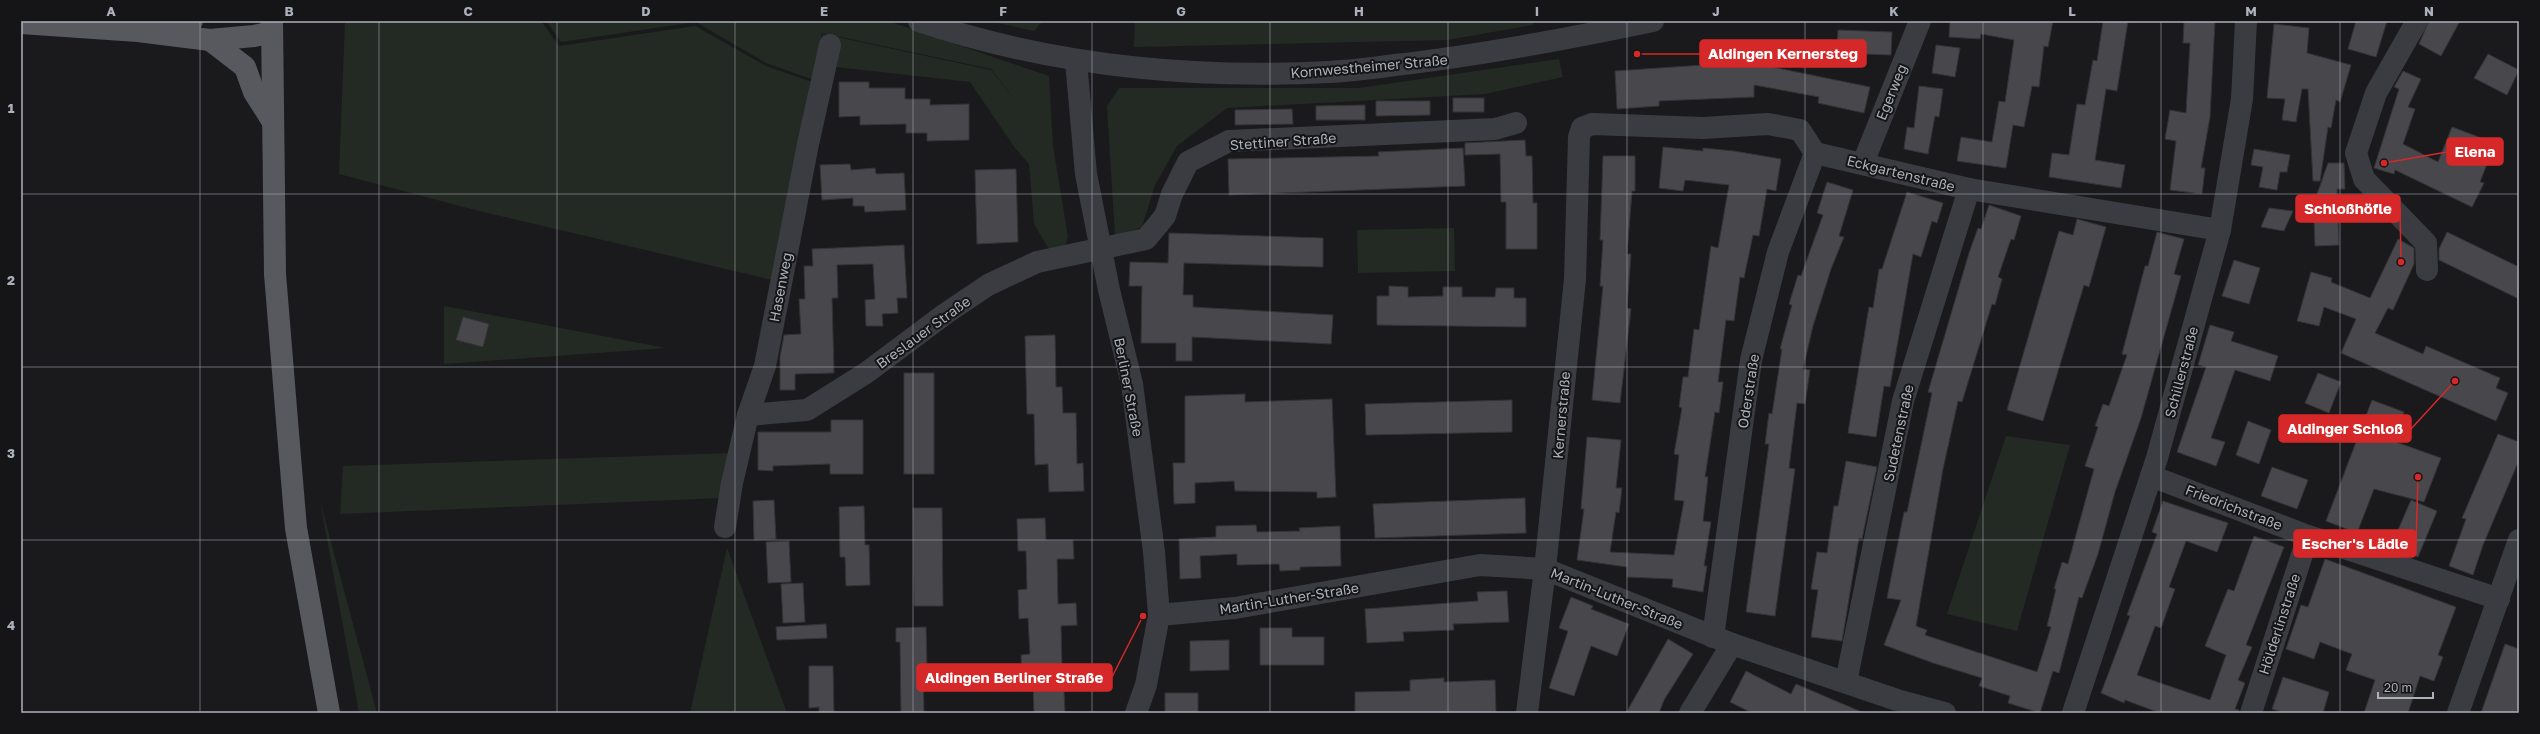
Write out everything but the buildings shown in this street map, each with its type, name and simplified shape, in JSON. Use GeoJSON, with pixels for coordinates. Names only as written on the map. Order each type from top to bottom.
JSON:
{"type":"FeatureCollection","features":[{"type":"Feature","properties":{"kind":"main road"},"geometry":{"type":"LineString","coordinates":[[138,31],[192,21]]}},
{"type":"Feature","properties":{"kind":"main road"},"geometry":{"type":"LineString","coordinates":[[21,23],[138,31],[210,40],[254,36],[270,24]]}},
{"type":"Feature","properties":{"kind":"main road"},"geometry":{"type":"LineString","coordinates":[[270,24],[275,274],[296,528],[329,713]]}},
{"type":"Feature","properties":{"kind":"main road"},"geometry":{"type":"LineString","coordinates":[[210,40],[245,67],[254,92],[273,122]]}},
{"type":"Feature","properties":{"kind":"street","name":"Kornwestheimer Straße"},"geometry":{"type":"LineString","coordinates":[[919,21],[1076,61],[1242,74],[1330,72],[1468,57],[1550,43],[1653,21]]}},
{"type":"Feature","properties":{"kind":"street","name":"Egerweg"},"geometry":{"type":"LineString","coordinates":[[1863,163],[1920,21]]}},
{"type":"Feature","properties":{"kind":"street","name":"Schillerstraße"},"geometry":{"type":"LineString","coordinates":[[2073,713],[2151,476],[2220,230],[2242,99],[2246,21]]}},
{"type":"Feature","properties":{"kind":"street"},"geometry":{"type":"LineString","coordinates":[[2417,21],[2376,93],[2356,153],[2364,179],[2390,204],[2426,244],[2427,270]]}},
{"type":"Feature","properties":{"kind":"street","name":"Hasenweg"},"geometry":{"type":"LineString","coordinates":[[725,527],[732,483],[748,415],[764,366],[808,144],[830,45]]}},
{"type":"Feature","properties":{"kind":"street","name":"Berliner Straße"},"geometry":{"type":"LineString","coordinates":[[1076,61],[1086,174],[1109,290],[1132,384],[1154,552],[1159,615],[1146,685],[1136,713]]}},
{"type":"Feature","properties":{"kind":"street","name":"Stettiner Straße"},"geometry":{"type":"LineString","coordinates":[[1101,250],[1146,239],[1165,216],[1172,194],[1188,162],[1229,141],[1495,129],[1516,123]]}},
{"type":"Feature","properties":{"kind":"street","name":"Kernerstraße"},"geometry":{"type":"LineString","coordinates":[[1527,713],[1545,569],[1575,279],[1579,137],[1582,128],[1592,124],[1703,128],[1768,124],[1800,130],[1815,153]]}},
{"type":"Feature","properties":{"kind":"street","name":"Eckgartenstraße"},"geometry":{"type":"LineString","coordinates":[[1815,153],[1969,189],[2220,230]]}},
{"type":"Feature","properties":{"kind":"street","name":"Oderstraße"},"geometry":{"type":"LineString","coordinates":[[1722,641],[1752,360],[1778,252],[1815,153]]}},
{"type":"Feature","properties":{"kind":"street","name":"Sudetenstraße"},"geometry":{"type":"LineString","coordinates":[[1846,682],[1903,401],[1969,189]]}},
{"type":"Feature","properties":{"kind":"street","name":"Breslauer Straße"},"geometry":{"type":"LineString","coordinates":[[748,415],[807,410],[866,373],[945,314],[988,286],[1037,262],[1101,250]]}},
{"type":"Feature","properties":{"kind":"street","name":"Friedrichstraße"},"geometry":{"type":"LineString","coordinates":[[2151,476],[2308,536],[2499,598]]}},
{"type":"Feature","properties":{"kind":"street","name":"Hölderlinstraße"},"geometry":{"type":"LineString","coordinates":[[2251,713],[2308,536]]}},
{"type":"Feature","properties":{"kind":"street"},"geometry":{"type":"LineString","coordinates":[[2458,713],[2499,598],[2517,554]]}},
{"type":"Feature","properties":{"kind":"street","name":"Martin-Luther-Straße"},"geometry":{"type":"LineString","coordinates":[[1159,615],[1235,608],[1480,565],[1545,569],[1722,641],[1846,682],[1895,707],[1945,713]]}},
{"type":"Feature","properties":{"kind":"street"},"geometry":{"type":"LineString","coordinates":[[1690,713],[1722,641]]}},
{"type":"Feature","properties":{"kind":"shaded area"},"geometry":{"type":"Polygon","coordinates":[[[345,21],[541,21],[559,46],[695,26],[766,66],[812,82],[773,280],[475,210],[339,174],[345,21]]]}},
{"type":"Feature","properties":{"kind":"shaded area"},"geometry":{"type":"Polygon","coordinates":[[[546,21],[888,21],[1049,76],[1053,146],[1068,237],[1065,247],[1050,251],[1034,224],[1029,164],[1015,148],[970,82],[818,65],[823,34],[991,70],[1017,102],[991,69],[822,33],[814,80],[766,63],[696,22],[561,42],[546,21]]]}},
{"type":"Feature","properties":{"kind":"shaded area"},"geometry":{"type":"Polygon","coordinates":[[[989,21],[1043,21],[1034,31],[989,21]]]}},
{"type":"Feature","properties":{"kind":"shaded area"},"geometry":{"type":"Polygon","coordinates":[[[1135,21],[1533,21],[1533,25],[1447,40],[1134,47],[1135,21]]]}},
{"type":"Feature","properties":{"kind":"shaded area"},"geometry":{"type":"Polygon","coordinates":[[[1559,59],[1563,77],[1485,94],[1227,108],[1177,146],[1155,185],[1142,227],[1115,236],[1107,106],[1119,88],[1359,88],[1559,59]]]}},
{"type":"Feature","properties":{"kind":"shaded area"},"geometry":{"type":"Polygon","coordinates":[[[1454,228],[1455,271],[1358,273],[1357,230],[1454,228]]]}},
{"type":"Feature","properties":{"kind":"shaded area"},"geometry":{"type":"Polygon","coordinates":[[[444,306],[666,348],[444,364],[444,306]]]}},
{"type":"Feature","properties":{"kind":"shaded area"},"geometry":{"type":"Polygon","coordinates":[[[2006,436],[2070,445],[2017,631],[1947,614],[2006,436]]]}},
{"type":"Feature","properties":{"kind":"shaded area"},"geometry":{"type":"Polygon","coordinates":[[[732,453],[721,498],[340,514],[343,466],[732,453]]]}},
{"type":"Feature","properties":{"kind":"shaded area"},"geometry":{"type":"Polygon","coordinates":[[[320,501],[377,713],[359,713],[320,501]]]}},
{"type":"Feature","properties":{"kind":"shaded area"},"geometry":{"type":"Polygon","coordinates":[[[727,548],[787,713],[690,713],[727,548]]]}},
{"type":"Feature","properties":{"kind":"place","name":"Aldingen Kernersteg"},"geometry":{"type":"Point","coordinates":[1637,54]}},
{"type":"Feature","properties":{"kind":"place","name":"Elena"},"geometry":{"type":"Point","coordinates":[2384,163]}},
{"type":"Feature","properties":{"kind":"place","name":"Schloßhöfle"},"geometry":{"type":"Point","coordinates":[2401,262]}},
{"type":"Feature","properties":{"kind":"place","name":"Aldinger Schloß"},"geometry":{"type":"Point","coordinates":[2455,381]}},
{"type":"Feature","properties":{"kind":"place","name":"Escher's Lädle"},"geometry":{"type":"Point","coordinates":[2418,477]}},
{"type":"Feature","properties":{"kind":"place","name":"Aldingen Berliner Straße"},"geometry":{"type":"Point","coordinates":[1143,616]}}]}
